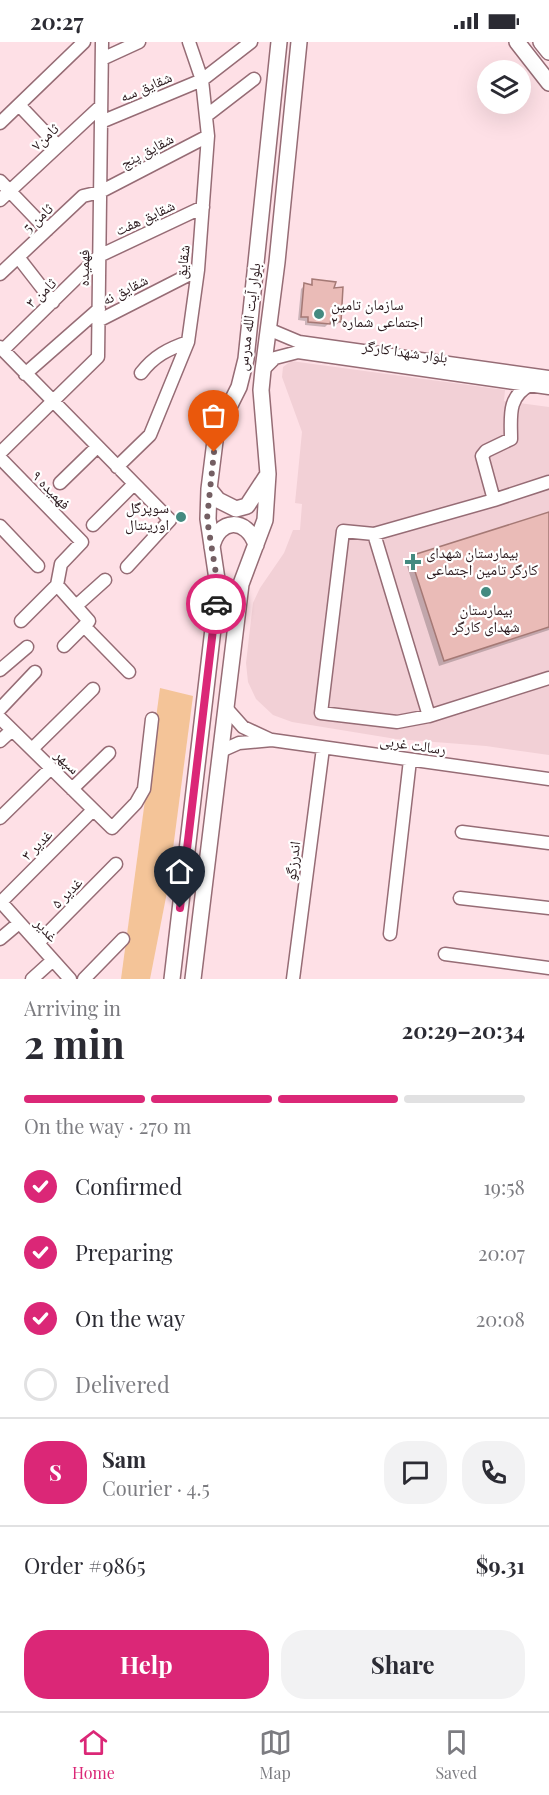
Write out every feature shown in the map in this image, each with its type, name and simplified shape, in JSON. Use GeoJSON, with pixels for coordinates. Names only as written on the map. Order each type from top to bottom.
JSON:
{"type":"FeatureCollection","features":[{"type":"Feature","properties":{"kind":"main road","name":"بلوار آیت الله مدرس"},"geometry":{"type":"LineString","coordinates":[[172,979],[218,586],[207,519],[209,489],[216,433],[239,387],[246,359],[279,42]]}},
{"type":"Feature","properties":{"kind":"main road","name":"بلوار آیت الله مدرس"},"geometry":{"type":"LineString","coordinates":[[194,979],[241,584],[265,520],[268,474],[261,390],[262,370],[298,42]]}},
{"type":"Feature","properties":{"kind":"main road"},"geometry":{"type":"LineString","coordinates":[[517,42],[549,83]]}},
{"type":"Feature","properties":{"kind":"main road"},"geometry":{"type":"LineString","coordinates":[[541,42],[549,52]]}},
{"type":"Feature","properties":{"kind":"main road"},"geometry":{"type":"LineString","coordinates":[[209,489],[218,501],[236,509],[247,506],[268,474]]}},
{"type":"Feature","properties":{"kind":"main road"},"geometry":{"type":"LineString","coordinates":[[212,548],[214,536],[222,528],[233,524],[244,527],[253,534],[256,545]]}},
{"type":"Feature","properties":{"kind":"street"},"geometry":{"type":"LineString","coordinates":[[0,123],[84,42]]}},
{"type":"Feature","properties":{"kind":"street","name":"فهمیده"},"geometry":{"type":"LineString","coordinates":[[0,453],[98,357],[102,42]]}},
{"type":"Feature","properties":{"kind":"street"},"geometry":{"type":"LineString","coordinates":[[102,59],[139,42]]}},
{"type":"Feature","properties":{"kind":"street","name":"شقایق"},"geometry":{"type":"LineString","coordinates":[[117,467],[150,435],[188,342],[198,270],[208,136],[202,80],[189,42]]}},
{"type":"Feature","properties":{"kind":"street","name":"شقایق سه"},"geometry":{"type":"LineString","coordinates":[[101,122],[202,80],[251,42]]}},
{"type":"Feature","properties":{"kind":"street"},"geometry":{"type":"LineString","coordinates":[[206,116],[254,79]]}},
{"type":"Feature","properties":{"kind":"street"},"geometry":{"type":"LineString","coordinates":[[19,105],[58,147]]}},
{"type":"Feature","properties":{"kind":"street","name":"ثامن۷"},"geometry":{"type":"LineString","coordinates":[[0,200],[101,106]]}},
{"type":"Feature","properties":{"kind":"street","name":"شقایق پنج"},"geometry":{"type":"LineString","coordinates":[[100,192],[208,136]]}},
{"type":"Feature","properties":{"kind":"street"},"geometry":{"type":"LineString","coordinates":[[0,181],[47,230]]}},
{"type":"Feature","properties":{"kind":"street","name":"ثامن 5"},"geometry":{"type":"LineString","coordinates":[[0,273],[83,196],[100,192]]}},
{"type":"Feature","properties":{"kind":"street","name":"شقایق هفت"},"geometry":{"type":"LineString","coordinates":[[99,256],[203,207]]}},
{"type":"Feature","properties":{"kind":"street","name":"ثامن ۳"},"geometry":{"type":"LineString","coordinates":[[3,355],[99,256]]}},
{"type":"Feature","properties":{"kind":"street"},"geometry":{"type":"LineString","coordinates":[[18,257],[53,302]]}},
{"type":"Feature","properties":{"kind":"street","name":"شقایق نه"},"geometry":{"type":"LineString","coordinates":[[25,374],[99,315],[198,270]]}},
{"type":"Feature","properties":{"kind":"street","name":"بلوار شهدا کارگر"},"geometry":{"type":"LineString","coordinates":[[268,329],[299,342],[549,377]]}},
{"type":"Feature","properties":{"kind":"street"},"geometry":{"type":"LineString","coordinates":[[141,373],[151,360],[165,351],[188,342]]}},
{"type":"Feature","properties":{"kind":"street","name":"بلوار شهدا کارگر"},"geometry":{"type":"LineString","coordinates":[[262,370],[275,358],[297,352],[549,388]]}},
{"type":"Feature","properties":{"kind":"street"},"geometry":{"type":"LineString","coordinates":[[3,355],[25,374],[170,520],[127,567]]}},
{"type":"Feature","properties":{"kind":"street"},"geometry":{"type":"LineString","coordinates":[[494,501],[482,456],[486,451],[511,439],[513,400],[519,391],[530,385]]}},
{"type":"Feature","properties":{"kind":"street"},"geometry":{"type":"LineString","coordinates":[[60,483],[97,447]]}},
{"type":"Feature","properties":{"kind":"street","name":"فهمیده ۹"},"geometry":{"type":"LineString","coordinates":[[0,458],[81,542],[61,564],[57,585]]}},
{"type":"Feature","properties":{"kind":"street"},"geometry":{"type":"LineString","coordinates":[[549,482],[494,501],[374,534],[343,531],[321,713],[397,722],[429,716],[549,678]]}},
{"type":"Feature","properties":{"kind":"street"},"geometry":{"type":"LineString","coordinates":[[93,525],[134,484]]}},
{"type":"Feature","properties":{"kind":"street"},"geometry":{"type":"LineString","coordinates":[[0,526],[38,566]]}},
{"type":"Feature","properties":{"kind":"street"},"geometry":{"type":"LineString","coordinates":[[374,534],[429,716]]}},
{"type":"Feature","properties":{"kind":"street"},"geometry":{"type":"LineString","coordinates":[[75,606],[105,580]]}},
{"type":"Feature","properties":{"kind":"street"},"geometry":{"type":"LineString","coordinates":[[21,621],[57,585],[89,621],[64,646]]}},
{"type":"Feature","properties":{"kind":"street"},"geometry":{"type":"LineString","coordinates":[[84,626],[129,672]]}},
{"type":"Feature","properties":{"kind":"street"},"geometry":{"type":"LineString","coordinates":[[0,670],[27,647]]}},
{"type":"Feature","properties":{"kind":"street"},"geometry":{"type":"LineString","coordinates":[[0,709],[35,672]]}},
{"type":"Feature","properties":{"kind":"street"},"geometry":{"type":"LineString","coordinates":[[32,749],[93,689]]}},
{"type":"Feature","properties":{"kind":"street","name":"رسالت غربی"},"geometry":{"type":"LineString","coordinates":[[227,709],[243,727],[272,740]]}},
{"type":"Feature","properties":{"kind":"street","name":"سپهر"},"geometry":{"type":"LineString","coordinates":[[0,718],[112,828],[136,803],[144,789],[152,719]]}},
{"type":"Feature","properties":{"kind":"street"},"geometry":{"type":"LineString","coordinates":[[0,741],[12,730]]}},
{"type":"Feature","properties":{"kind":"street","name":"رسالت غربی"},"geometry":{"type":"LineString","coordinates":[[221,751],[239,743],[272,740],[549,779]]}},
{"type":"Feature","properties":{"kind":"street","name":"اندرزگو"},"geometry":{"type":"LineString","coordinates":[[293,979],[323,748]]}},
{"type":"Feature","properties":{"kind":"street"},"geometry":{"type":"LineString","coordinates":[[72,789],[109,753]]}},
{"type":"Feature","properties":{"kind":"street"},"geometry":{"type":"LineString","coordinates":[[390,934],[410,760]]}},
{"type":"Feature","properties":{"kind":"street"},"geometry":{"type":"LineString","coordinates":[[0,818],[51,768]]}},
{"type":"Feature","properties":{"kind":"street","name":"غدیر ۳"},"geometry":{"type":"LineString","coordinates":[[1,902],[93,810]]}},
{"type":"Feature","properties":{"kind":"street"},"geometry":{"type":"LineString","coordinates":[[462,832],[549,843]]}},
{"type":"Feature","properties":{"kind":"street","name":"غدیر ۵"},"geometry":{"type":"LineString","coordinates":[[38,943],[116,864]]}},
{"type":"Feature","properties":{"kind":"street"},"geometry":{"type":"LineString","coordinates":[[460,898],[549,908]]}},
{"type":"Feature","properties":{"kind":"street","name":"غدیر"},"geometry":{"type":"LineString","coordinates":[[1,902],[70,979]]}},
{"type":"Feature","properties":{"kind":"street"},"geometry":{"type":"LineString","coordinates":[[0,939],[19,922]]}},
{"type":"Feature","properties":{"kind":"street"},"geometry":{"type":"LineString","coordinates":[[84,979],[123,939]]}},
{"type":"Feature","properties":{"kind":"street"},"geometry":{"type":"LineString","coordinates":[[445,954],[549,968]]}},
{"type":"Feature","properties":{"kind":"street"},"geometry":{"type":"LineString","coordinates":[[32,979],[53,960]]}},
{"type":"Feature","properties":{"kind":"shaded area","name":"بیمارستان شهدای کارگر تامین اجتماعی"},"geometry":{"type":"Polygon","coordinates":[[[291,361],[505,390],[504,401],[549,407],[549,755],[486,746],[396,739],[292,722],[273,715],[256,699],[248,682],[246,663],[253,603],[260,588],[284,553],[293,530],[300,530],[302,504],[295,503],[302,432],[282,377],[283,367],[291,361]]]}},
{"type":"Feature","properties":{"kind":"shaded area"},"geometry":{"type":"Polygon","coordinates":[[[160,688],[193,696],[168,887],[150,979],[121,979],[160,688]]]}},
{"type":"Feature","properties":{"kind":"building"},"geometry":{"type":"Polygon","coordinates":[[[312,279],[336,282],[334,288],[343,287],[341,322],[331,320],[330,324],[308,322],[308,317],[301,317],[304,283],[312,285],[312,279]]]}},
{"type":"Feature","properties":{"kind":"building","name":"بیمارستان شهدای کارگر"},"geometry":{"type":"Polygon","coordinates":[[[549,512],[549,627],[444,661],[410,556],[549,512]]]}},
{"type":"Feature","properties":{"kind":"way so far"},"geometry":{"type":"LineString","coordinates":[[214,452],[207,519],[218,586],[216,604]]}},
{"type":"Feature","properties":{"kind":"place","name":"سازمان تامین اجتماعی شماره ۲"},"geometry":{"type":"Point","coordinates":[319,314]}},
{"type":"Feature","properties":{"kind":"place","name":"سوپرگل اورینتال"},"geometry":{"type":"Point","coordinates":[181,517]}},
{"type":"Feature","properties":{"kind":"place","name":"بیمارستان شهدای کارگر تامین اجتماعی"},"geometry":{"type":"Point","coordinates":[413,562]}},
{"type":"Feature","properties":{"kind":"place","name":"بیمارستان شهدای کارگر"},"geometry":{"type":"Point","coordinates":[486,592]}},
{"type":"Feature","properties":{"kind":"route"},"geometry":{"type":"LineString","coordinates":[[180,908],[216,604]]}}]}
